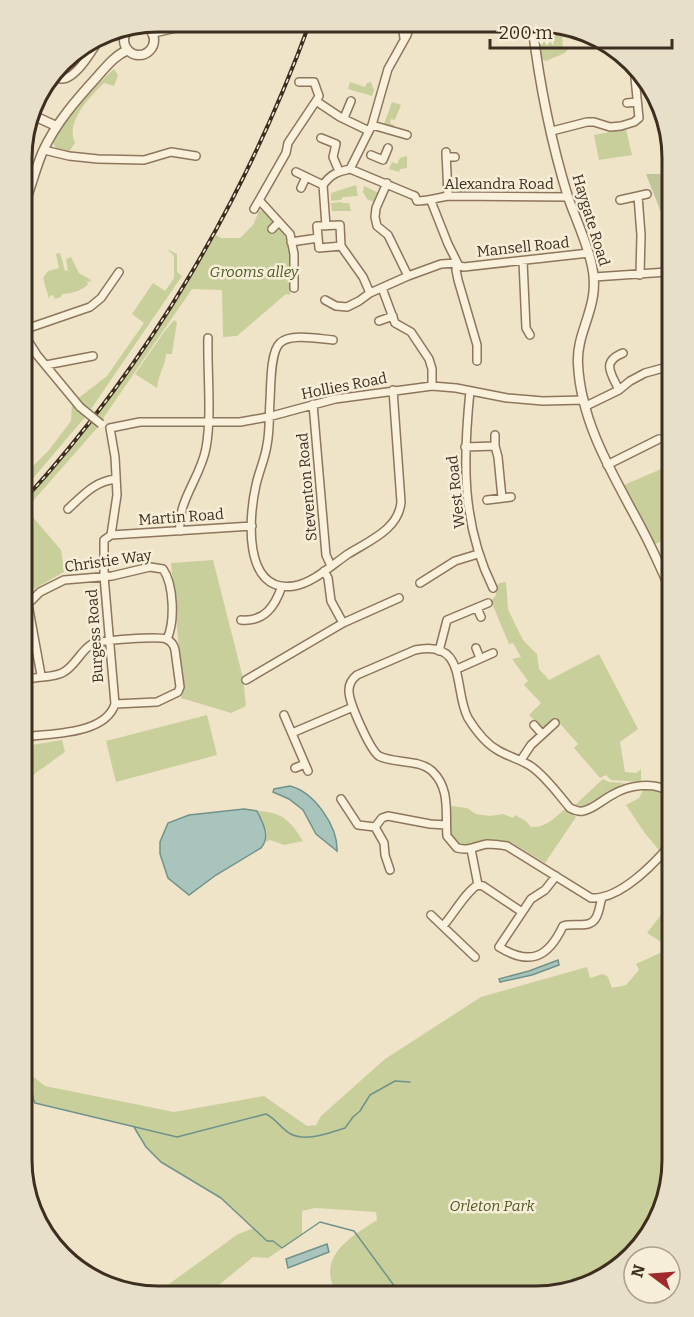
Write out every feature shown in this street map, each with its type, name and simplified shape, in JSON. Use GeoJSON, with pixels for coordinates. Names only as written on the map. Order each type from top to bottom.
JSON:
{"type":"FeatureCollection","features":[{"type":"Feature","properties":{"kind":"street"},"geometry":{"type":"LineString","coordinates":[[125,36],[124,42],[128,50],[136,55],[145,54],[152,47],[152,33],[156,32]]}},
{"type":"Feature","properties":{"kind":"street"},"geometry":{"type":"LineString","coordinates":[[403,32],[404,41]]}},
{"type":"Feature","properties":{"kind":"street"},"geometry":{"type":"LineString","coordinates":[[350,169],[365,153],[383,82],[408,32]]}},
{"type":"Feature","properties":{"kind":"street","name":"Haygate Road"},"geometry":{"type":"LineString","coordinates":[[533,32],[552,131],[568,197],[589,253],[594,277],[592,308],[581,343],[578,362],[585,403],[607,465],[662,571]]}},
{"type":"Feature","properties":{"kind":"street"},"geometry":{"type":"LineString","coordinates":[[60,78],[71,76],[92,50]]}},
{"type":"Feature","properties":{"kind":"street"},"geometry":{"type":"LineString","coordinates":[[32,181],[56,126],[108,65],[122,52],[128,50]]}},
{"type":"Feature","properties":{"kind":"street"},"geometry":{"type":"LineString","coordinates":[[552,131],[587,122],[610,127],[634,122],[639,118],[635,80]]}},
{"type":"Feature","properties":{"kind":"street"},"geometry":{"type":"LineString","coordinates":[[254,209],[286,153],[288,143],[319,96],[317,81],[298,82]]}},
{"type":"Feature","properties":{"kind":"street"},"geometry":{"type":"LineString","coordinates":[[627,103],[637,98]]}},
{"type":"Feature","properties":{"kind":"street"},"geometry":{"type":"LineString","coordinates":[[316,101],[342,118],[370,128],[398,128],[407,135]]}},
{"type":"Feature","properties":{"kind":"street"},"geometry":{"type":"LineString","coordinates":[[342,118],[351,101]]}},
{"type":"Feature","properties":{"kind":"street"},"geometry":{"type":"LineString","coordinates":[[38,118],[56,126]]}},
{"type":"Feature","properties":{"kind":"street"},"geometry":{"type":"LineString","coordinates":[[321,138],[336,144],[333,157],[339,171]]}},
{"type":"Feature","properties":{"kind":"street"},"geometry":{"type":"LineString","coordinates":[[365,153],[383,160],[388,148]]}},
{"type":"Feature","properties":{"kind":"street"},"geometry":{"type":"LineString","coordinates":[[44,150],[69,156],[98,159],[144,160],[171,152],[196,156]]}},
{"type":"Feature","properties":{"kind":"street"},"geometry":{"type":"LineString","coordinates":[[448,196],[446,154],[456,157]]}},
{"type":"Feature","properties":{"kind":"street"},"geometry":{"type":"LineString","coordinates":[[326,226],[323,184],[329,176],[339,171],[350,169],[415,196],[417,201],[431,201]]}},
{"type":"Feature","properties":{"kind":"street"},"geometry":{"type":"LineString","coordinates":[[296,172],[323,184]]}},
{"type":"Feature","properties":{"kind":"street"},"geometry":{"type":"LineString","coordinates":[[301,188],[306,177]]}},
{"type":"Feature","properties":{"kind":"street"},"geometry":{"type":"LineString","coordinates":[[387,183],[376,208],[377,226],[388,235],[408,276]]}},
{"type":"Feature","properties":{"kind":"street"},"geometry":{"type":"LineString","coordinates":[[620,200],[647,194]]}},
{"type":"Feature","properties":{"kind":"street","name":"Alexandra Road"},"geometry":{"type":"LineString","coordinates":[[431,201],[448,196],[568,197]]}},
{"type":"Feature","properties":{"kind":"street"},"geometry":{"type":"LineString","coordinates":[[638,196],[641,235],[640,275]]}},
{"type":"Feature","properties":{"kind":"street"},"geometry":{"type":"LineString","coordinates":[[260,201],[290,234],[294,254],[294,288]]}},
{"type":"Feature","properties":{"kind":"street","name":"Mansell Road"},"geometry":{"type":"LineString","coordinates":[[431,201],[431,206],[458,264],[464,267],[589,253]]}},
{"type":"Feature","properties":{"kind":"street"},"geometry":{"type":"LineString","coordinates":[[272,229],[279,222]]}},
{"type":"Feature","properties":{"kind":"street"},"geometry":{"type":"LineString","coordinates":[[341,246],[318,248],[317,226],[340,225],[341,246],[363,277],[370,292]]}},
{"type":"Feature","properties":{"kind":"street"},"geometry":{"type":"LineString","coordinates":[[291,242],[318,238]]}},
{"type":"Feature","properties":{"kind":"street"},"geometry":{"type":"LineString","coordinates":[[523,261],[526,328],[530,335]]}},
{"type":"Feature","properties":{"kind":"street"},"geometry":{"type":"LineString","coordinates":[[325,300],[336,306],[347,307],[370,292],[408,276],[441,264],[458,264],[457,276],[477,345],[477,361]]}},
{"type":"Feature","properties":{"kind":"street"},"geometry":{"type":"LineString","coordinates":[[32,328],[90,307],[101,298],[119,272]]}},
{"type":"Feature","properties":{"kind":"street"},"geometry":{"type":"LineString","coordinates":[[594,277],[662,273]]}},
{"type":"Feature","properties":{"kind":"street"},"geometry":{"type":"LineString","coordinates":[[382,288],[395,323],[411,332],[429,359],[432,369],[432,386]]}},
{"type":"Feature","properties":{"kind":"street"},"geometry":{"type":"LineString","coordinates":[[379,321],[393,316]]}},
{"type":"Feature","properties":{"kind":"street"},"geometry":{"type":"LineString","coordinates":[[333,340],[291,337],[282,340],[277,346],[268,417],[268,443],[256,485],[252,526],[255,565],[266,578],[282,586],[295,586],[324,571],[385,530],[398,518],[400,511],[393,390]]}},
{"type":"Feature","properties":{"kind":"street"},"geometry":{"type":"LineString","coordinates":[[180,531],[179,522],[183,505],[201,468],[206,450],[208,338]]}},
{"type":"Feature","properties":{"kind":"street"},"geometry":{"type":"LineString","coordinates":[[32,344],[80,407],[101,424],[110,428]]}},
{"type":"Feature","properties":{"kind":"street"},"geometry":{"type":"LineString","coordinates":[[619,390],[610,369],[610,362],[623,353]]}},
{"type":"Feature","properties":{"kind":"street"},"geometry":{"type":"LineString","coordinates":[[46,365],[93,356]]}},
{"type":"Feature","properties":{"kind":"street"},"geometry":{"type":"LineString","coordinates":[[585,403],[619,390],[645,373],[662,369]]}},
{"type":"Feature","properties":{"kind":"street","name":"Hollies Road"},"geometry":{"type":"LineString","coordinates":[[110,428],[140,422],[240,422],[335,399],[432,386],[507,398],[585,403]]}},
{"type":"Feature","properties":{"kind":"street","name":"West Road"},"geometry":{"type":"LineString","coordinates":[[470,391],[465,447],[468,510],[478,554],[493,588]]}},
{"type":"Feature","properties":{"kind":"street","name":"Steventon Road"},"geometry":{"type":"LineString","coordinates":[[313,404],[326,555],[331,566]]}},
{"type":"Feature","properties":{"kind":"street","name":"Burgess Road"},"geometry":{"type":"LineString","coordinates":[[110,428],[117,495],[111,535],[106,537],[103,544],[115,704]]}},
{"type":"Feature","properties":{"kind":"street"},"geometry":{"type":"LineString","coordinates":[[495,435],[502,498]]}},
{"type":"Feature","properties":{"kind":"street"},"geometry":{"type":"LineString","coordinates":[[607,465],[659,439]]}},
{"type":"Feature","properties":{"kind":"street"},"geometry":{"type":"LineString","coordinates":[[465,447],[495,446]]}},
{"type":"Feature","properties":{"kind":"street"},"geometry":{"type":"LineString","coordinates":[[88,479],[92,487]]}},
{"type":"Feature","properties":{"kind":"street"},"geometry":{"type":"LineString","coordinates":[[68,509],[92,487],[107,480],[116,479]]}},
{"type":"Feature","properties":{"kind":"street"},"geometry":{"type":"LineString","coordinates":[[487,500],[511,497]]}},
{"type":"Feature","properties":{"kind":"street","name":"Martin Road"},"geometry":{"type":"LineString","coordinates":[[111,535],[252,526]]}},
{"type":"Feature","properties":{"kind":"street"},"geometry":{"type":"LineString","coordinates":[[420,583],[455,561],[478,554]]}},
{"type":"Feature","properties":{"kind":"street","name":"Christie Way"},"geometry":{"type":"LineString","coordinates":[[32,599],[64,580],[112,576],[150,567],[163,569],[169,580],[172,611],[172,622],[166,639]]}},
{"type":"Feature","properties":{"kind":"street"},"geometry":{"type":"LineString","coordinates":[[324,571],[328,578],[331,601],[343,622]]}},
{"type":"Feature","properties":{"kind":"street"},"geometry":{"type":"LineString","coordinates":[[241,620],[251,621],[272,608],[282,586]]}},
{"type":"Feature","properties":{"kind":"street"},"geometry":{"type":"LineString","coordinates":[[246,680],[343,622],[399,598]]}},
{"type":"Feature","properties":{"kind":"street"},"geometry":{"type":"LineString","coordinates":[[439,651],[447,620],[488,603]]}},
{"type":"Feature","properties":{"kind":"street"},"geometry":{"type":"LineString","coordinates":[[477,608],[481,617]]}},
{"type":"Feature","properties":{"kind":"street","name":"Christie Way"},"geometry":{"type":"LineString","coordinates":[[32,629],[41,675]]}},
{"type":"Feature","properties":{"kind":"street"},"geometry":{"type":"LineString","coordinates":[[32,678],[61,674],[70,668],[88,647],[99,641],[166,639],[173,644],[176,650],[180,687],[178,692],[157,702],[115,704],[108,715],[96,724],[83,729],[60,734],[32,736]]}},
{"type":"Feature","properties":{"kind":"street"},"geometry":{"type":"LineString","coordinates":[[662,788],[634,787],[612,794],[584,811],[578,812],[570,808],[536,770],[521,760],[499,751],[482,738],[465,710],[457,669],[450,658],[439,651],[423,648],[414,650],[357,675],[349,685],[348,693],[353,707],[374,752],[385,758],[423,766],[432,771],[444,791],[447,804],[447,836],[453,845],[463,850],[485,844],[507,846],[591,898],[602,898],[636,879],[662,854]]}},
{"type":"Feature","properties":{"kind":"street"},"geometry":{"type":"LineString","coordinates":[[476,648],[480,658]]}},
{"type":"Feature","properties":{"kind":"street"},"geometry":{"type":"LineString","coordinates":[[457,669],[494,653]]}},
{"type":"Feature","properties":{"kind":"street"},"geometry":{"type":"LineString","coordinates":[[292,733],[353,707]]}},
{"type":"Feature","properties":{"kind":"street"},"geometry":{"type":"LineString","coordinates":[[284,715],[306,768],[295,768]]}},
{"type":"Feature","properties":{"kind":"street"},"geometry":{"type":"LineString","coordinates":[[521,760],[524,752],[555,723]]}},
{"type":"Feature","properties":{"kind":"street"},"geometry":{"type":"LineString","coordinates":[[534,725],[542,734]]}},
{"type":"Feature","properties":{"kind":"street"},"geometry":{"type":"LineString","coordinates":[[341,799],[358,825],[375,827]]}},
{"type":"Feature","properties":{"kind":"street"},"geometry":{"type":"LineString","coordinates":[[375,827],[382,818],[388,816],[446,825]]}},
{"type":"Feature","properties":{"kind":"street"},"geometry":{"type":"LineString","coordinates":[[375,827],[384,843],[390,870]]}},
{"type":"Feature","properties":{"kind":"street"},"geometry":{"type":"LineString","coordinates":[[471,849],[478,885]]}},
{"type":"Feature","properties":{"kind":"street"},"geometry":{"type":"LineString","coordinates":[[556,876],[550,886],[531,900],[499,947],[523,958],[542,954],[554,944],[563,926],[572,923],[584,926],[596,919],[602,898]]}},
{"type":"Feature","properties":{"kind":"street"},"geometry":{"type":"LineString","coordinates":[[443,926],[454,915],[473,887],[478,885],[522,912]]}},
{"type":"Feature","properties":{"kind":"street"},"geometry":{"type":"LineString","coordinates":[[430,915],[475,957]]}},
{"type":"Feature","properties":{"kind":"green space"},"geometry":{"type":"Polygon","coordinates":[[[537,32],[546,33],[546,37],[555,36],[555,33],[564,35],[563,49],[568,49],[565,53],[546,61],[542,59],[537,32]]]}},
{"type":"Feature","properties":{"kind":"green space"},"geometry":{"type":"Polygon","coordinates":[[[114,69],[118,75],[114,86],[104,83],[80,110],[73,126],[75,143],[69,152],[58,149],[53,143],[73,113],[114,69]]]}},
{"type":"Feature","properties":{"kind":"green space"},"geometry":{"type":"Polygon","coordinates":[[[350,82],[365,87],[371,82],[374,90],[372,96],[348,89],[350,82]]]}},
{"type":"Feature","properties":{"kind":"green space"},"geometry":{"type":"Polygon","coordinates":[[[392,102],[401,105],[395,120],[391,119],[390,123],[394,125],[393,128],[384,127],[384,124],[392,102]]]}},
{"type":"Feature","properties":{"kind":"green space"},"geometry":{"type":"Polygon","coordinates":[[[626,129],[632,155],[599,160],[594,135],[626,129]]]}},
{"type":"Feature","properties":{"kind":"green space"},"geometry":{"type":"Polygon","coordinates":[[[407,156],[407,168],[400,169],[399,172],[389,169],[392,162],[397,164],[400,158],[407,156]]]}},
{"type":"Feature","properties":{"kind":"green space"},"geometry":{"type":"Polygon","coordinates":[[[646,174],[662,174],[662,215],[646,174]]]}},
{"type":"Feature","properties":{"kind":"green space"},"geometry":{"type":"Polygon","coordinates":[[[356,185],[358,196],[331,201],[331,193],[356,185]]]}},
{"type":"Feature","properties":{"kind":"green space"},"geometry":{"type":"Polygon","coordinates":[[[364,186],[379,193],[375,203],[367,199],[363,192],[364,186]]]}},
{"type":"Feature","properties":{"kind":"green space"},"geometry":{"type":"Polygon","coordinates":[[[331,203],[349,203],[351,211],[332,211],[331,203]]]}},
{"type":"Feature","properties":{"kind":"green space","name":"Grooms alley"},"geometry":{"type":"Polygon","coordinates":[[[263,210],[274,222],[268,228],[273,234],[280,229],[289,244],[292,260],[290,295],[286,294],[237,336],[223,337],[222,290],[192,289],[102,420],[97,415],[152,337],[216,235],[221,238],[240,238],[253,225],[259,211],[263,210]]]}},
{"type":"Feature","properties":{"kind":"green space"},"geometry":{"type":"Polygon","coordinates":[[[167,249],[177,254],[177,272],[182,276],[91,409],[76,400],[107,376],[144,323],[132,314],[153,283],[165,291],[174,278],[174,256],[167,249]]]}},
{"type":"Feature","properties":{"kind":"green space"},"geometry":{"type":"Polygon","coordinates":[[[60,253],[65,271],[68,270],[66,259],[71,257],[79,273],[91,280],[79,290],[62,294],[61,297],[55,299],[53,295],[49,299],[43,278],[48,271],[59,268],[56,254],[60,253]]]}},
{"type":"Feature","properties":{"kind":"green space"},"geometry":{"type":"Polygon","coordinates":[[[174,320],[177,322],[172,354],[166,354],[157,388],[135,374],[174,320]]]}},
{"type":"Feature","properties":{"kind":"green space"},"geometry":{"type":"Polygon","coordinates":[[[72,403],[86,416],[32,480],[32,467],[49,450],[71,421],[72,403]]]}},
{"type":"Feature","properties":{"kind":"green space"},"geometry":{"type":"Polygon","coordinates":[[[93,420],[99,424],[32,502],[32,492],[93,420]]]}},
{"type":"Feature","properties":{"kind":"green space"},"geometry":{"type":"Polygon","coordinates":[[[662,469],[662,542],[655,544],[624,485],[662,469]]]}},
{"type":"Feature","properties":{"kind":"green space"},"geometry":{"type":"Polygon","coordinates":[[[32,516],[61,550],[64,572],[32,590],[32,516]]]}},
{"type":"Feature","properties":{"kind":"green space"},"geometry":{"type":"Polygon","coordinates":[[[213,560],[243,678],[246,706],[231,713],[181,698],[183,692],[171,563],[213,560]]]}},
{"type":"Feature","properties":{"kind":"green space"},"geometry":{"type":"Polygon","coordinates":[[[506,582],[508,609],[523,640],[537,654],[539,669],[549,680],[599,654],[638,729],[620,742],[625,772],[636,773],[641,769],[641,782],[611,780],[606,775],[600,778],[574,748],[578,744],[555,718],[542,728],[529,715],[541,703],[524,685],[528,681],[512,659],[521,657],[513,643],[509,644],[491,601],[496,595],[495,587],[506,582]]]}},
{"type":"Feature","properties":{"kind":"green space"},"geometry":{"type":"Polygon","coordinates":[[[207,715],[217,755],[116,782],[106,741],[207,715]]]}},
{"type":"Feature","properties":{"kind":"green space"},"geometry":{"type":"Polygon","coordinates":[[[62,740],[65,752],[32,776],[32,745],[62,740]]]}},
{"type":"Feature","properties":{"kind":"green space"},"geometry":{"type":"Polygon","coordinates":[[[603,779],[609,782],[624,783],[583,807],[574,806],[603,779]]]}},
{"type":"Feature","properties":{"kind":"green space"},"geometry":{"type":"Polygon","coordinates":[[[643,790],[662,792],[662,854],[626,805],[639,798],[643,790]]]}},
{"type":"Feature","properties":{"kind":"green space"},"geometry":{"type":"Polygon","coordinates":[[[451,806],[467,808],[476,814],[490,816],[503,814],[513,818],[515,815],[531,827],[545,824],[565,809],[576,817],[545,863],[510,842],[493,839],[466,846],[456,843],[450,835],[451,806]]]}},
{"type":"Feature","properties":{"kind":"green space"},"geometry":{"type":"Polygon","coordinates":[[[257,811],[273,813],[284,818],[303,841],[284,845],[270,840],[266,842],[267,832],[257,811]]]}},
{"type":"Feature","properties":{"kind":"green space"},"geometry":{"type":"Polygon","coordinates":[[[662,914],[662,942],[647,933],[662,914]]]}},
{"type":"Feature","properties":{"kind":"green space","name":"Orleton Park"},"geometry":{"type":"Polygon","coordinates":[[[662,952],[662,1168],[658,1192],[646,1222],[629,1245],[622,1245],[620,1254],[592,1272],[569,1281],[536,1286],[333,1286],[330,1273],[335,1255],[354,1235],[377,1220],[376,1212],[315,1208],[302,1211],[302,1235],[268,1258],[253,1257],[217,1286],[166,1286],[238,1234],[254,1228],[221,1198],[161,1162],[146,1147],[134,1127],[35,1103],[32,1095],[32,1076],[45,1086],[174,1112],[264,1096],[307,1126],[316,1125],[321,1116],[385,1059],[481,997],[587,967],[590,978],[603,974],[608,977],[612,988],[626,985],[639,970],[636,964],[662,952]]]}},
{"type":"Feature","properties":{"kind":"water"},"geometry":{"type":"Polygon","coordinates":[[[290,786],[308,795],[323,811],[333,831],[337,851],[316,834],[303,810],[289,799],[273,792],[274,789],[290,786]]]}},
{"type":"Feature","properties":{"kind":"water"},"geometry":{"type":"Polygon","coordinates":[[[244,809],[257,811],[262,821],[266,834],[261,848],[216,875],[189,895],[168,878],[160,854],[160,842],[168,823],[189,815],[244,809]]]}},
{"type":"Feature","properties":{"kind":"water"},"geometry":{"type":"Polygon","coordinates":[[[558,960],[559,965],[532,975],[500,982],[499,979],[558,960]]]}},
{"type":"Feature","properties":{"kind":"water"},"geometry":{"type":"Polygon","coordinates":[[[327,1244],[329,1252],[288,1268],[286,1259],[327,1244]]]}},
{"type":"Feature","properties":{"kind":"waterway"},"geometry":{"type":"LineString","coordinates":[[32,1092],[35,1103],[177,1137],[266,1114],[289,1133],[309,1137],[345,1128],[370,1095],[395,1081],[410,1082]]}},
{"type":"Feature","properties":{"kind":"waterway"},"geometry":{"type":"LineString","coordinates":[[134,1127],[146,1147],[161,1162],[221,1198],[267,1241],[273,1241],[282,1248],[320,1222],[354,1231],[394,1286]]}},
{"type":"Feature","properties":{"kind":"railway"},"geometry":{"type":"LineString","coordinates":[[32,491],[113,392],[190,275],[225,214],[256,151],[285,87],[306,32]]}}]}
